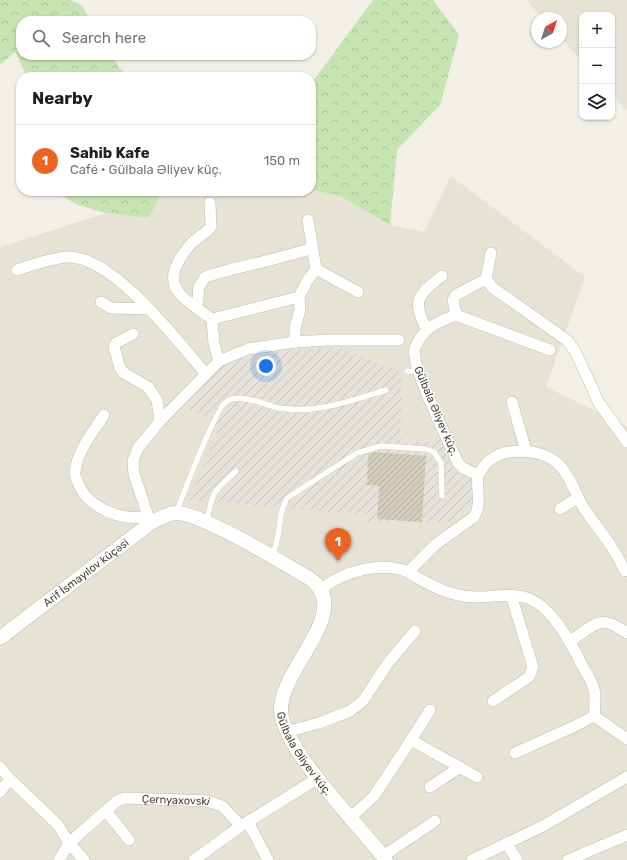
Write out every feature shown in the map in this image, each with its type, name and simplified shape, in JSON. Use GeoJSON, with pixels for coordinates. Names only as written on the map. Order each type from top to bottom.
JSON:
{"type":"FeatureCollection","features":[{"type":"Feature","properties":{"kind":"street"},"geometry":{"type":"LineString","coordinates":[[210,203],[211,227],[190,244],[175,270],[176,290],[183,299],[212,320],[214,344],[220,361]]}},
{"type":"Feature","properties":{"kind":"street"},"geometry":{"type":"LineString","coordinates":[[295,342],[295,328],[300,310],[299,297],[307,281],[316,269],[308,220]]}},
{"type":"Feature","properties":{"kind":"street"},"geometry":{"type":"LineString","coordinates":[[198,309],[200,287],[205,277],[225,270],[292,255],[312,248]]}},
{"type":"Feature","properties":{"kind":"street"},"geometry":{"type":"LineString","coordinates":[[486,280],[491,253]]}},
{"type":"Feature","properties":{"kind":"street"},"geometry":{"type":"LineString","coordinates":[[17,270],[50,260],[68,257],[86,260],[104,270],[129,289],[149,309],[206,374]]}},
{"type":"Feature","properties":{"kind":"street"},"geometry":{"type":"LineString","coordinates":[[316,269],[358,292]]}},
{"type":"Feature","properties":{"kind":"street"},"geometry":{"type":"LineString","coordinates":[[442,276],[423,290],[419,301],[420,317],[427,328],[456,315],[550,350]]}},
{"type":"Feature","properties":{"kind":"street"},"geometry":{"type":"LineString","coordinates":[[456,315],[453,300],[456,295],[486,280]]}},
{"type":"Feature","properties":{"kind":"street"},"geometry":{"type":"LineString","coordinates":[[486,280],[493,288],[568,341],[579,359],[599,403],[627,442]]}},
{"type":"Feature","properties":{"kind":"street"},"geometry":{"type":"LineString","coordinates":[[212,320],[299,297]]}},
{"type":"Feature","properties":{"kind":"street"},"geometry":{"type":"LineString","coordinates":[[101,302],[111,308],[149,309]]}},
{"type":"Feature","properties":{"kind":"street","name":"Gülbala Əliyev küç."},"geometry":{"type":"LineString","coordinates":[[427,328],[415,349],[413,371],[458,463],[463,468],[478,475]]}},
{"type":"Feature","properties":{"kind":"street"},"geometry":{"type":"LineString","coordinates":[[133,334],[116,343],[114,347],[120,368],[124,373],[148,387],[157,400],[160,421]]}},
{"type":"Feature","properties":{"kind":"street"},"geometry":{"type":"LineString","coordinates":[[104,415],[78,458],[74,474],[80,488],[89,499],[104,509],[119,515],[150,519],[137,487],[133,461],[138,448],[160,421],[220,361],[248,348],[295,342],[327,340],[399,340]]}},
{"type":"Feature","properties":{"kind":"street"},"geometry":{"type":"LineString","coordinates":[[512,402],[526,451]]}},
{"type":"Feature","properties":{"kind":"street"},"geometry":{"type":"LineString","coordinates":[[408,572],[436,544],[474,517],[478,511],[476,485],[478,475],[489,460],[501,455],[526,451],[543,456],[561,467],[577,498],[609,541],[626,571]]}},
{"type":"Feature","properties":{"kind":"street"},"geometry":{"type":"LineString","coordinates":[[560,509],[577,498]]}},
{"type":"Feature","properties":{"kind":"street"},"geometry":{"type":"LineString","coordinates":[[176,513],[188,514],[207,522],[309,578],[321,589],[338,577],[368,569],[385,567],[398,568],[408,572],[439,590],[474,597],[511,595],[526,597],[539,604],[554,620],[570,641],[594,687],[596,700],[594,716]]}},
{"type":"Feature","properties":{"kind":"street","name":"Arif İsmayılov küçəsi"},"geometry":{"type":"LineString","coordinates":[[0,638],[150,519],[176,513]]}},
{"type":"Feature","properties":{"kind":"street","name":"Gülbala Əliyev küç."},"geometry":{"type":"LineString","coordinates":[[321,589],[325,606],[322,620],[284,691],[281,711],[283,723],[286,732],[306,764],[385,858]]}},
{"type":"Feature","properties":{"kind":"street"},"geometry":{"type":"LineString","coordinates":[[493,701],[532,673],[533,667],[511,595]]}},
{"type":"Feature","properties":{"kind":"street"},"geometry":{"type":"LineString","coordinates":[[570,641],[597,624],[605,621],[612,623],[627,633]]}},
{"type":"Feature","properties":{"kind":"street"},"geometry":{"type":"LineString","coordinates":[[286,732],[319,723],[350,711],[363,701],[388,663],[415,631]]}},
{"type":"Feature","properties":{"kind":"street"},"geometry":{"type":"LineString","coordinates":[[351,817],[374,796],[430,710]]}},
{"type":"Feature","properties":{"kind":"street"},"geometry":{"type":"LineString","coordinates":[[594,716],[627,739]]}},
{"type":"Feature","properties":{"kind":"street"},"geometry":{"type":"LineString","coordinates":[[515,753],[576,726],[594,716]]}},
{"type":"Feature","properties":{"kind":"street"},"geometry":{"type":"LineString","coordinates":[[411,740],[477,777]]}},
{"type":"Feature","properties":{"kind":"street"},"geometry":{"type":"LineString","coordinates":[[0,767],[10,779],[58,825],[69,843],[84,860]]}},
{"type":"Feature","properties":{"kind":"street"},"geometry":{"type":"LineString","coordinates":[[430,787],[460,767]]}},
{"type":"Feature","properties":{"kind":"street"},"geometry":{"type":"LineString","coordinates":[[472,860],[544,826],[627,777]]}},
{"type":"Feature","properties":{"kind":"street"},"geometry":{"type":"LineString","coordinates":[[194,860],[244,824],[318,778]]}},
{"type":"Feature","properties":{"kind":"street"},"geometry":{"type":"LineString","coordinates":[[0,792],[10,779]]}},
{"type":"Feature","properties":{"kind":"street","name":"Çernyaxovski"},"geometry":{"type":"LineString","coordinates":[[60,860],[69,843],[117,801],[125,798],[207,800],[222,806],[244,824],[268,860]]}},
{"type":"Feature","properties":{"kind":"street"},"geometry":{"type":"LineString","coordinates":[[106,811],[129,840]]}},
{"type":"Feature","properties":{"kind":"street"},"geometry":{"type":"LineString","coordinates":[[385,858],[435,821]]}},
{"type":"Feature","properties":{"kind":"street"},"geometry":{"type":"LineString","coordinates":[[573,859],[627,836]]}},
{"type":"Feature","properties":{"kind":"street"},"geometry":{"type":"LineString","coordinates":[[506,843],[517,860]]}},
{"type":"Feature","properties":{"kind":"lane"},"geometry":{"type":"LineString","coordinates":[[176,513],[214,419],[225,402],[231,399],[244,399],[280,408],[312,410],[337,405],[386,390]]}},
{"type":"Feature","properties":{"kind":"lane"},"geometry":{"type":"LineString","coordinates":[[270,557],[277,542],[281,509],[287,498],[357,453],[382,446],[425,449],[434,452],[441,463],[442,496]]}},
{"type":"Feature","properties":{"kind":"lane"},"geometry":{"type":"LineString","coordinates":[[207,522],[211,499],[214,492],[236,471]]}},
{"type":"Feature","properties":{"kind":"shaded area"},"geometry":{"type":"Polygon","coordinates":[[[526,0],[627,0],[627,111],[615,97],[615,12],[579,12],[579,58],[567,45],[567,12],[537,12],[526,0]]]}},
{"type":"Feature","properties":{"kind":"shaded area"},"geometry":{"type":"Polygon","coordinates":[[[451,176],[585,277],[546,387],[627,426],[627,860],[0,860],[0,247],[106,213],[149,218],[160,196],[316,196],[316,191],[340,196],[390,225],[424,232],[451,176]]]}},
{"type":"Feature","properties":{"kind":"shaded area"},"geometry":{"type":"Polygon","coordinates":[[[339,347],[402,373],[401,443],[447,440],[472,476],[472,508],[453,522],[368,522],[368,515],[189,500],[220,425],[186,408],[200,390],[225,363],[244,354],[339,347]]]}},
{"type":"Feature","properties":{"kind":"green space"},"geometry":{"type":"Polygon","coordinates":[[[0,0],[71,0],[81,5],[88,16],[16,16],[16,54],[15,52],[0,65],[0,0]]]}},
{"type":"Feature","properties":{"kind":"green space"},"geometry":{"type":"Polygon","coordinates":[[[373,0],[433,0],[459,35],[440,105],[397,150],[390,225],[340,196],[316,191],[316,77],[373,0]]]}},
{"type":"Feature","properties":{"kind":"green space"},"geometry":{"type":"Polygon","coordinates":[[[19,60],[114,60],[123,72],[25,72],[19,60]]]}},
{"type":"Feature","properties":{"kind":"green space"},"geometry":{"type":"Polygon","coordinates":[[[62,196],[160,196],[149,218],[106,213],[78,205],[62,196]]]}},
{"type":"Feature","properties":{"kind":"building"},"geometry":{"type":"Polygon","coordinates":[[[374,452],[426,456],[422,522],[377,519],[379,486],[367,485],[368,454],[374,452]]]}},
{"type":"Feature","properties":{"kind":"place","name":"Sahib Kafe"},"geometry":{"type":"Point","coordinates":[338,561]}}]}
